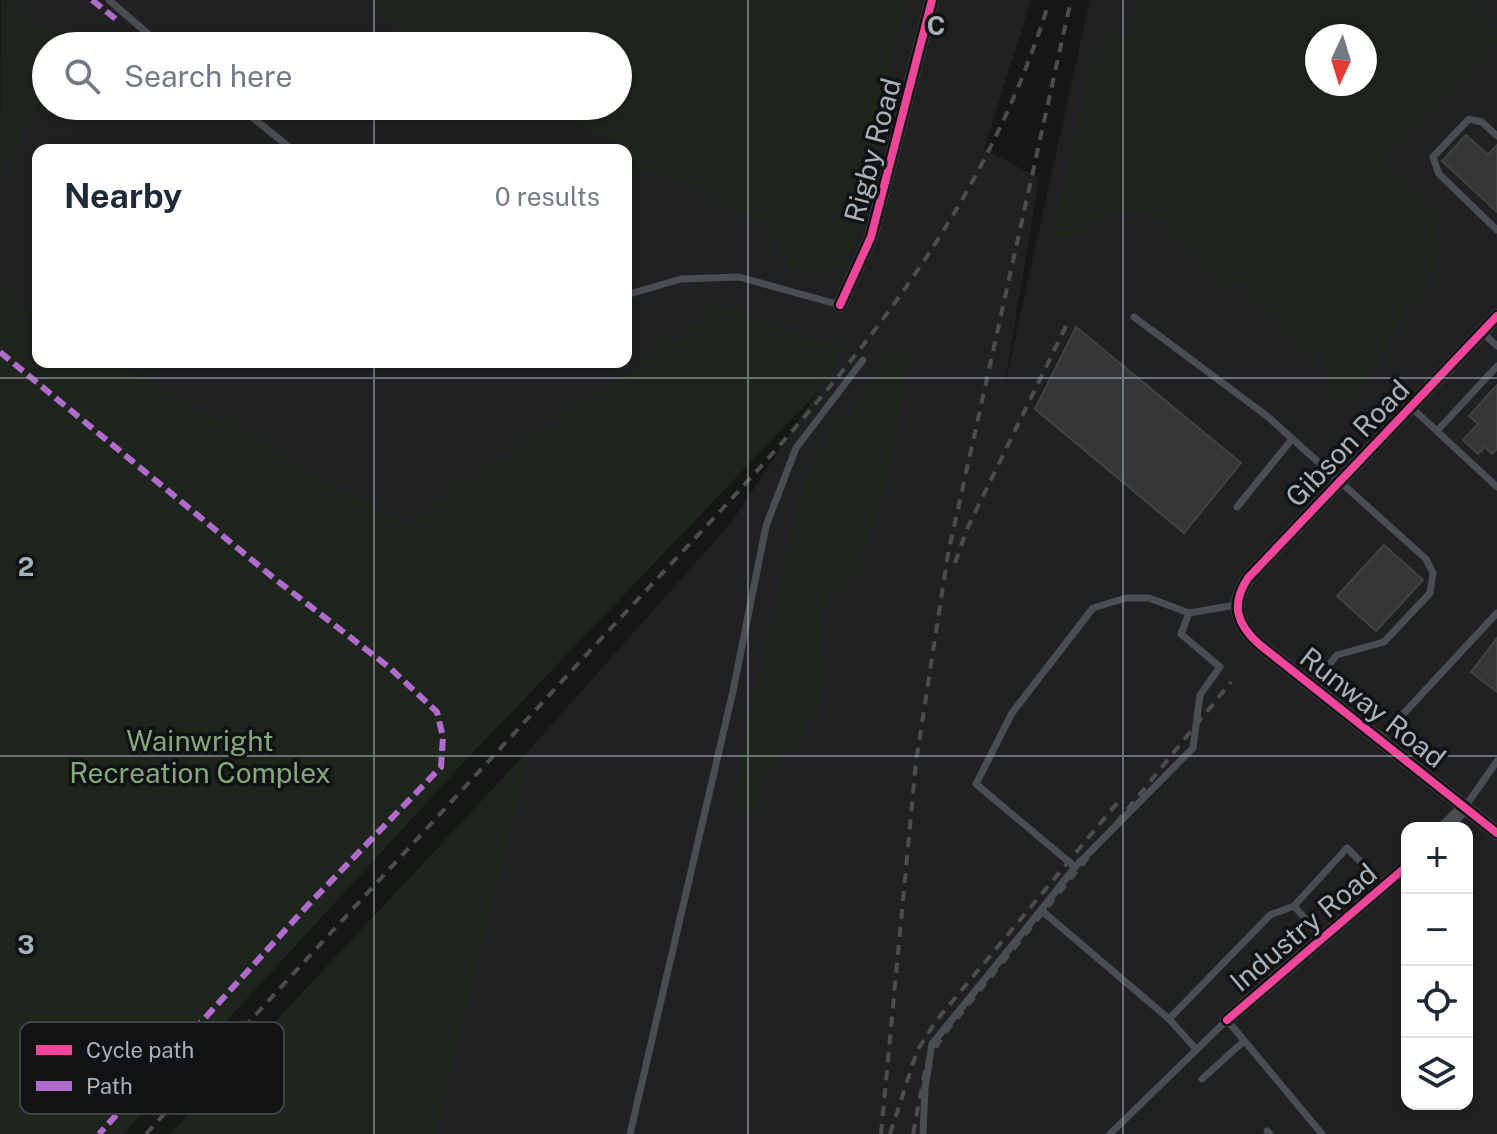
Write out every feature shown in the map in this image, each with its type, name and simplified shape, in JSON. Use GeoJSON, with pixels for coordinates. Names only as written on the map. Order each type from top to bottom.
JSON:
{"type":"FeatureCollection","features":[{"type":"Feature","properties":{"kind":"street","name":"Rigby Road"},"geometry":{"type":"LineString","coordinates":[[840,305],[871,237],[932,0]]}},
{"type":"Feature","properties":{"kind":"street","name":"Gibson Road"},"geometry":{"type":"LineString","coordinates":[[1236,605],[1248,578],[1497,316]]}},
{"type":"Feature","properties":{"kind":"street","name":"Runway Road"},"geometry":{"type":"LineString","coordinates":[[1236,605],[1238,620],[1246,633],[1497,833]]}},
{"type":"Feature","properties":{"kind":"street"},"geometry":{"type":"LineString","coordinates":[[1450,822],[1465,807]]}},
{"type":"Feature","properties":{"kind":"street","name":"Industry Road"},"geometry":{"type":"LineString","coordinates":[[1227,1020],[1401,872]]}},
{"type":"Feature","properties":{"kind":"lane"},"geometry":{"type":"LineString","coordinates":[[109,0],[146,32]]}},
{"type":"Feature","properties":{"kind":"lane"},"geometry":{"type":"LineString","coordinates":[[1497,136],[1482,122],[1469,119],[1433,157],[1439,174],[1497,230]]}},
{"type":"Feature","properties":{"kind":"lane"},"geometry":{"type":"LineString","coordinates":[[256,120],[286,144]]}},
{"type":"Feature","properties":{"kind":"lane"},"geometry":{"type":"LineString","coordinates":[[632,293],[681,279],[739,277],[840,305]]}},
{"type":"Feature","properties":{"kind":"lane"},"geometry":{"type":"LineString","coordinates":[[1134,317],[1267,416],[1338,484],[1426,559],[1434,582],[1430,593],[1384,642],[1337,655],[1311,686]]}},
{"type":"Feature","properties":{"kind":"lane"},"geometry":{"type":"LineString","coordinates":[[1482,332],[1497,346]]}},
{"type":"Feature","properties":{"kind":"lane"},"geometry":{"type":"LineString","coordinates":[[630,1134],[733,691],[766,526],[796,448],[863,360]]}},
{"type":"Feature","properties":{"kind":"lane"},"geometry":{"type":"LineString","coordinates":[[1437,431],[1497,366]]}},
{"type":"Feature","properties":{"kind":"lane"},"geometry":{"type":"LineString","coordinates":[[1411,407],[1497,487]]}},
{"type":"Feature","properties":{"kind":"lane"},"geometry":{"type":"LineString","coordinates":[[1237,507],[1292,439]]}},
{"type":"Feature","properties":{"kind":"lane"},"geometry":{"type":"LineString","coordinates":[[1075,867],[976,784],[1012,713],[1093,608],[1126,598],[1149,598],[1189,613],[1236,605]]}},
{"type":"Feature","properties":{"kind":"lane"},"geometry":{"type":"LineString","coordinates":[[923,1134],[925,1088],[932,1044],[1075,867],[1193,748],[1200,695],[1220,667],[1181,634],[1189,613]]}},
{"type":"Feature","properties":{"kind":"lane"},"geometry":{"type":"LineString","coordinates":[[1379,740],[1497,613]]}},
{"type":"Feature","properties":{"kind":"lane"},"geometry":{"type":"LineString","coordinates":[[1465,807],[1497,761]]}},
{"type":"Feature","properties":{"kind":"lane"},"geometry":{"type":"LineString","coordinates":[[1169,1019],[1270,915],[1294,906],[1347,848],[1386,886]]}},
{"type":"Feature","properties":{"kind":"lane"},"geometry":{"type":"LineString","coordinates":[[1294,906],[1323,939]]}},
{"type":"Feature","properties":{"kind":"lane"},"geometry":{"type":"LineString","coordinates":[[1041,910],[1169,1019],[1196,1049]]}},
{"type":"Feature","properties":{"kind":"lane"},"geometry":{"type":"LineString","coordinates":[[1110,1134],[1227,1020],[1322,1134]]}},
{"type":"Feature","properties":{"kind":"lane"},"geometry":{"type":"LineString","coordinates":[[1202,1079],[1244,1041]]}},
{"type":"Feature","properties":{"kind":"lane"},"geometry":{"type":"LineString","coordinates":[[1118,1125],[1126,1134]]}},
{"type":"Feature","properties":{"kind":"shaded area"},"geometry":{"type":"Polygon","coordinates":[[[1,0],[1031,0],[984,149],[1039,178],[1003,394],[1090,0],[1497,0],[1497,1134],[436,1134],[530,749],[731,523],[845,351],[725,306],[406,526],[127,368],[632,368],[632,144],[32,144],[32,315],[0,296],[0,171],[32,120],[632,120],[632,32],[52,32],[1,0]]]}},
{"type":"Feature","properties":{"kind":"green space"},"geometry":{"type":"Polygon","coordinates":[[[1,0],[52,32],[32,32],[32,120],[0,171],[1,0]]]}},
{"type":"Feature","properties":{"kind":"green space"},"geometry":{"type":"Polygon","coordinates":[[[364,0],[905,0],[850,256],[837,268],[820,274],[793,268],[774,232],[704,189],[646,173],[633,164],[632,144],[617,144],[572,120],[632,120],[632,32],[402,32],[364,0]]]}},
{"type":"Feature","properties":{"kind":"green space"},"geometry":{"type":"Polygon","coordinates":[[[1156,0],[1461,0],[1497,30],[1497,42],[1389,148],[1388,165],[1392,178],[1432,222],[1439,254],[1431,272],[1409,301],[1373,368],[1353,389],[1342,395],[1332,388],[1325,357],[1318,349],[1149,214],[1119,212],[1072,236],[1059,238],[1053,231],[1087,82],[1093,68],[1156,0]]]}},
{"type":"Feature","properties":{"kind":"green space","name":"Wainwright Recreation Complex"},"geometry":{"type":"Polygon","coordinates":[[[0,296],[32,315],[32,368],[127,368],[406,525],[725,306],[846,351],[816,394],[463,763],[226,1022],[20,1022],[20,1114],[141,1114],[123,1134],[0,1134],[0,296]]]}},
{"type":"Feature","properties":{"kind":"green space"},"geometry":{"type":"Polygon","coordinates":[[[891,359],[902,361],[905,370],[895,441],[868,540],[855,565],[825,602],[821,630],[823,689],[820,703],[810,726],[765,778],[756,808],[743,812],[737,803],[741,755],[798,503],[821,454],[891,359]]]}},
{"type":"Feature","properties":{"kind":"green space"},"geometry":{"type":"Polygon","coordinates":[[[530,749],[436,1134],[170,1134],[189,1114],[284,1114],[284,1022],[275,1022],[530,749]]]}},
{"type":"Feature","properties":{"kind":"building"},"geometry":{"type":"Polygon","coordinates":[[[1466,135],[1488,155],[1497,145],[1497,212],[1442,161],[1466,135]]]}},
{"type":"Feature","properties":{"kind":"building"},"geometry":{"type":"Polygon","coordinates":[[[1076,327],[1241,463],[1184,533],[1035,409],[1076,327]]]}},
{"type":"Feature","properties":{"kind":"building"},"geometry":{"type":"Polygon","coordinates":[[[1497,385],[1497,449],[1492,454],[1485,447],[1478,454],[1463,440],[1478,424],[1469,416],[1497,385]]]}},
{"type":"Feature","properties":{"kind":"building"},"geometry":{"type":"Polygon","coordinates":[[[1384,545],[1423,580],[1376,631],[1337,596],[1384,545]]]}},
{"type":"Feature","properties":{"kind":"building"},"geometry":{"type":"Polygon","coordinates":[[[1497,638],[1497,692],[1471,672],[1497,638]]]}},
{"type":"Feature","properties":{"kind":"railway"},"geometry":{"type":"LineString","coordinates":[[881,1134],[916,762],[948,554],[1071,0]]}},
{"type":"Feature","properties":{"kind":"railway"},"geometry":{"type":"LineString","coordinates":[[249,1022],[725,506],[855,355],[914,275],[967,191],[1012,102],[1048,5]]}},
{"type":"Feature","properties":{"kind":"railway"},"geometry":{"type":"LineString","coordinates":[[955,563],[967,529],[1066,326]]}},
{"type":"Feature","properties":{"kind":"railway"},"geometry":{"type":"LineString","coordinates":[[913,1134],[926,1065],[942,1037],[1231,682]]}},
{"type":"Feature","properties":{"kind":"railway"},"geometry":{"type":"LineString","coordinates":[[890,1134],[917,1051],[936,1021],[1118,802]]}},
{"type":"Feature","properties":{"kind":"railway"},"geometry":{"type":"LineString","coordinates":[[146,1134],[164,1114]]}},
{"type":"Feature","properties":{"kind":"marked path"},"geometry":{"type":"LineString","coordinates":[[92,0],[117,20]]}},
{"type":"Feature","properties":{"kind":"marked path"},"geometry":{"type":"LineString","coordinates":[[0,352],[275,579],[390,668],[437,712],[443,737],[441,767],[201,1022]]}},
{"type":"Feature","properties":{"kind":"marked path"},"geometry":{"type":"LineString","coordinates":[[99,1134],[117,1114]]}},
{"type":"Feature","properties":{"kind":"cycle path"},"geometry":{"type":"LineString","coordinates":[[840,305],[871,237],[932,0]]}},
{"type":"Feature","properties":{"kind":"cycle path"},"geometry":{"type":"LineString","coordinates":[[1497,316],[1248,578],[1238,606],[1241,622],[1260,645],[1497,833]]}},
{"type":"Feature","properties":{"kind":"cycle path"},"geometry":{"type":"LineString","coordinates":[[1227,1020],[1401,871]]}}]}
